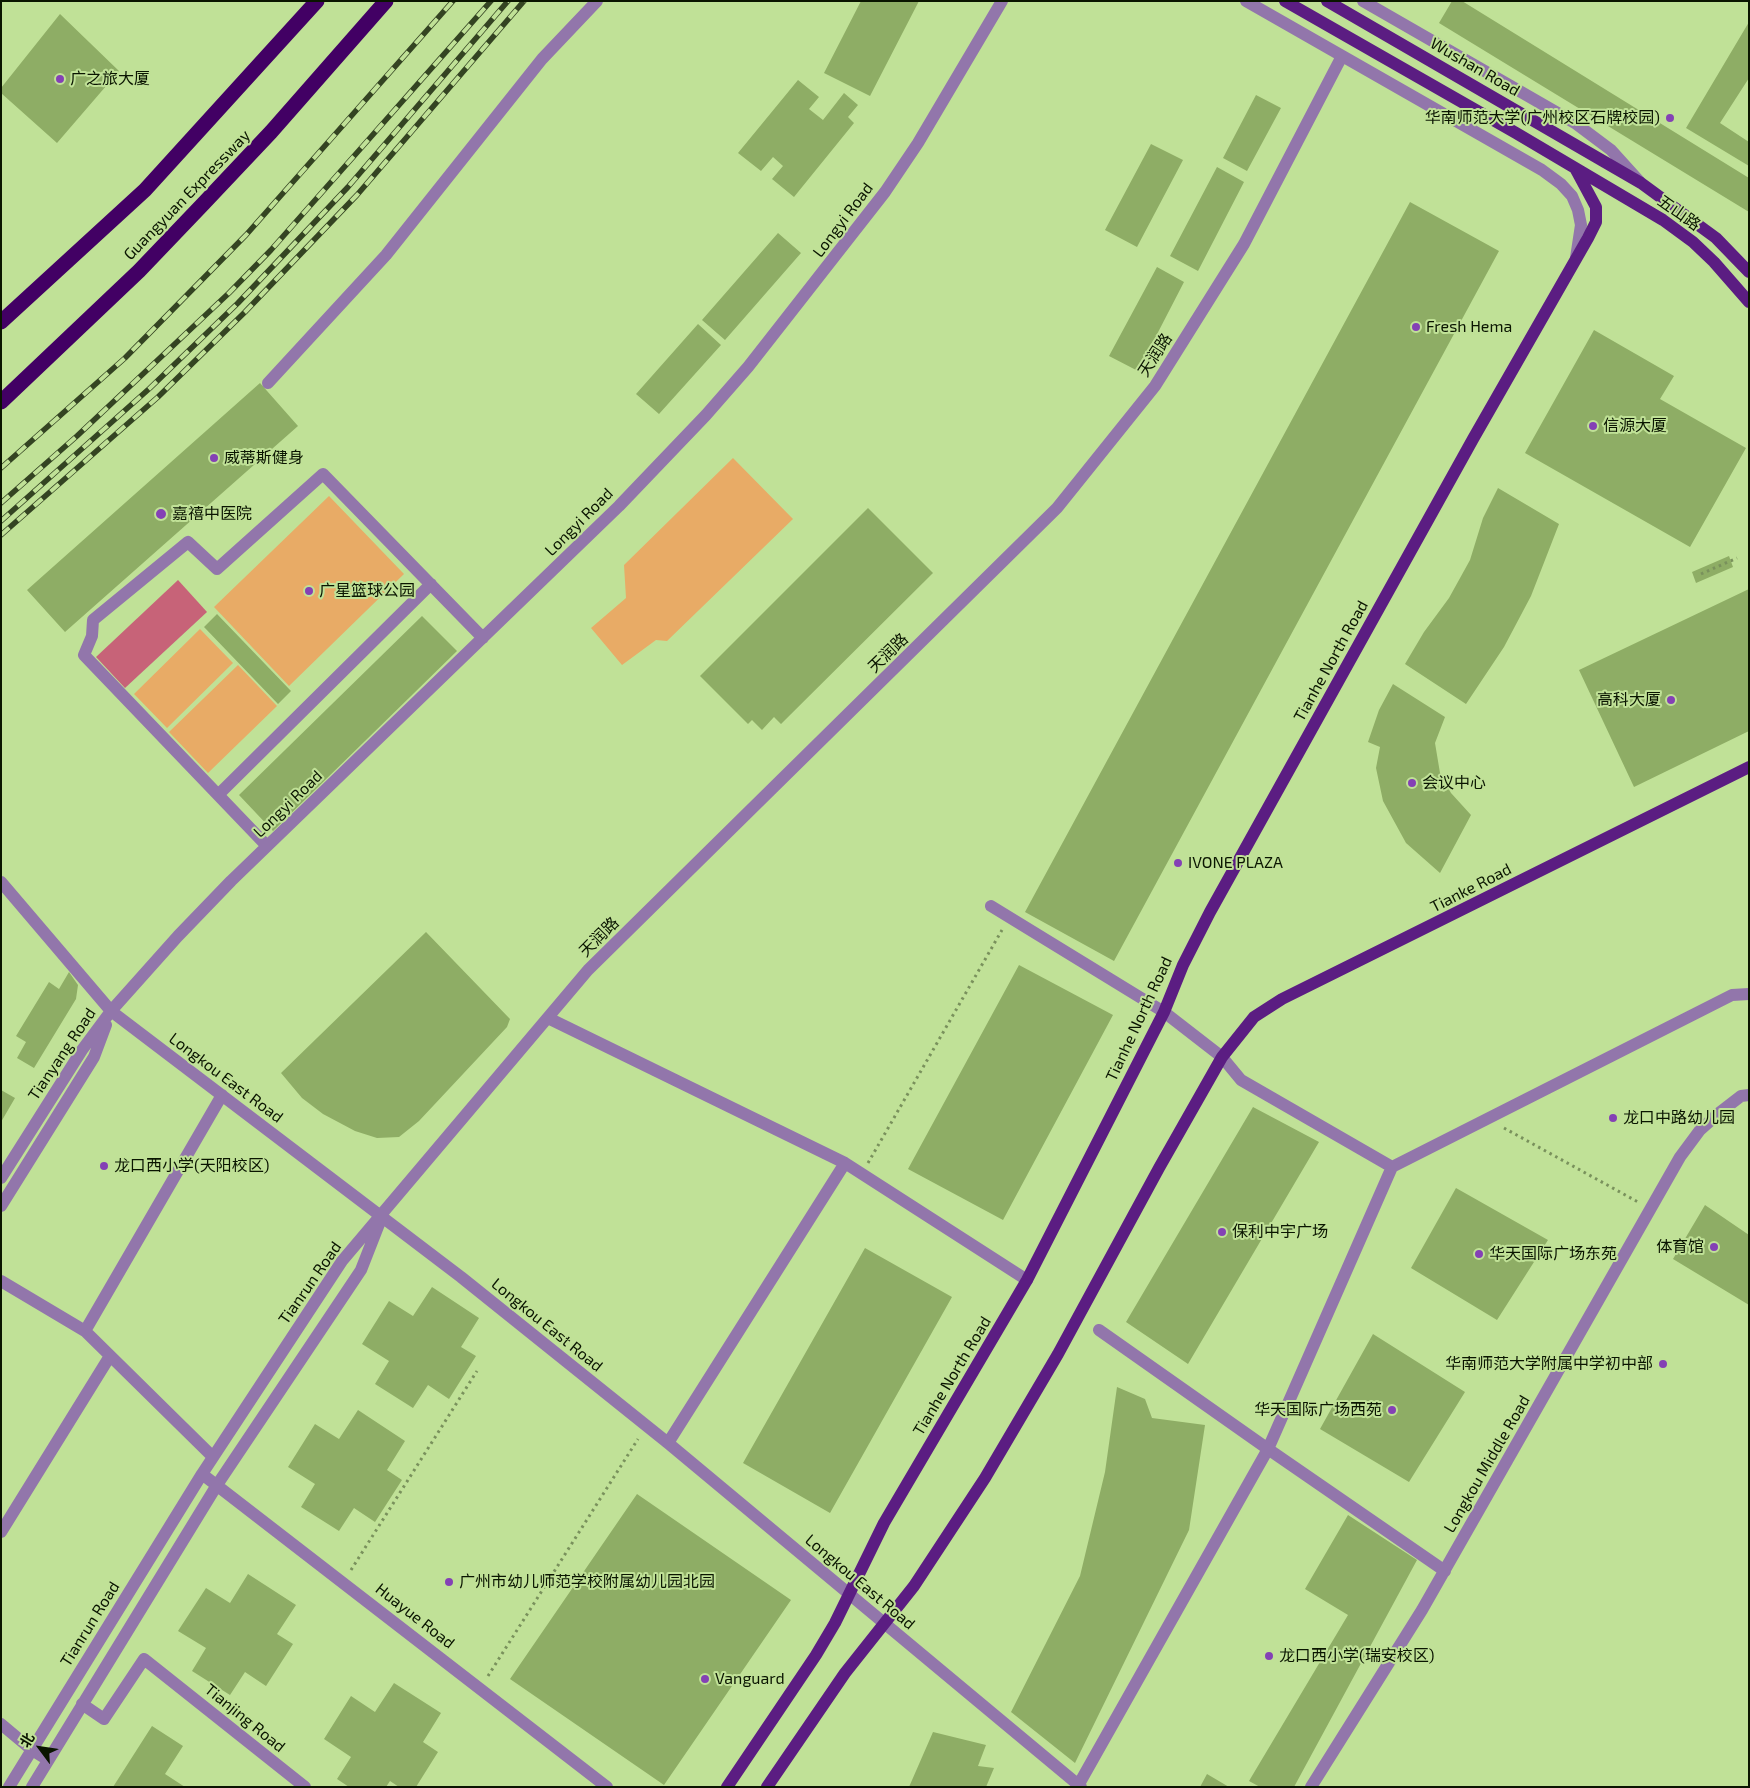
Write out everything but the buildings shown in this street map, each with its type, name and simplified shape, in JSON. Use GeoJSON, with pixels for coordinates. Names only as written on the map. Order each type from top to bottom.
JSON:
{"type":"FeatureCollection","features":[{"type":"Feature","properties":{"kind":"highway","name":"Guangyuan Expressway"},"geometry":{"type":"LineString","coordinates":[[1,322],[145,190],[317,1]]}},
{"type":"Feature","properties":{"kind":"highway","name":"Guangyuan Expressway"},"geometry":{"type":"LineString","coordinates":[[1,402],[139,271],[277,125],[386,1]]}},
{"type":"Feature","properties":{"kind":"main road"},"geometry":{"type":"LineString","coordinates":[[1285,1],[1516,132],[1575,168]]}},
{"type":"Feature","properties":{"kind":"main road","name":"Wushan Road"},"geometry":{"type":"LineString","coordinates":[[1327,1],[1525,114],[1641,183],[1694,220],[1746,266]]}},
{"type":"Feature","properties":{"kind":"main road","name":"Tianhe North Road"},"geometry":{"type":"LineString","coordinates":[[727,1787],[816,1655],[835,1623],[884,1523],[1027,1280],[1164,1012],[1183,965],[1214,904],[1596,222],[1596,207],[1575,168]]}},
{"type":"Feature","properties":{"kind":"main road","name":"五山路"},"geometry":{"type":"LineString","coordinates":[[1575,168],[1663,220],[1693,242],[1734,282],[1749,302]]}},
{"type":"Feature","properties":{"kind":"main road","name":"Tianke Road"},"geometry":{"type":"LineString","coordinates":[[1222,1057],[1254,1017],[1282,999],[1749,767]]}},
{"type":"Feature","properties":{"kind":"main road"},"geometry":{"type":"LineString","coordinates":[[767,1787],[845,1673],[914,1586],[985,1478],[1058,1354],[1222,1057]]}},
{"type":"Feature","properties":{"kind":"street"},"geometry":{"type":"LineString","coordinates":[[268,383],[386,254],[542,58],[597,1]]}},
{"type":"Feature","properties":{"kind":"street","name":"Longyi Road"},"geometry":{"type":"LineString","coordinates":[[111,1011],[178,936],[267,846],[619,506],[748,367],[885,192],[918,143],[1002,1]]}},
{"type":"Feature","properties":{"kind":"street"},"geometry":{"type":"LineString","coordinates":[[1246,1],[1542,170],[1561,184],[1572,196],[1578,210],[1581,225],[1575,260]]}},
{"type":"Feature","properties":{"kind":"street"},"geometry":{"type":"LineString","coordinates":[[1363,1],[1575,123],[1611,150],[1641,183]]}},
{"type":"Feature","properties":{"kind":"street","name":"天润路"},"geometry":{"type":"LineString","coordinates":[[382,1217],[588,970],[1057,508],[1155,386],[1234,261],[1342,56]]}},
{"type":"Feature","properties":{"kind":"street"},"geometry":{"type":"LineString","coordinates":[[267,846],[84,655],[92,636],[93,620],[188,542],[217,569],[323,474],[484,638]]}},
{"type":"Feature","properties":{"kind":"street"},"geometry":{"type":"LineString","coordinates":[[218,795],[431,584]]}},
{"type":"Feature","properties":{"kind":"street","name":"Longkou East Road"},"geometry":{"type":"LineString","coordinates":[[1,882],[111,1011],[462,1277],[647,1425],[1080,1786]]}},
{"type":"Feature","properties":{"kind":"street"},"geometry":{"type":"LineString","coordinates":[[991,906],[1164,1012],[1222,1057],[1241,1080],[1392,1167]]}},
{"type":"Feature","properties":{"kind":"street"},"geometry":{"type":"LineString","coordinates":[[1080,1786],[1268,1448],[1392,1167],[1732,995],[1749,994]]}},
{"type":"Feature","properties":{"kind":"street","name":"Tianyang Road"},"geometry":{"type":"LineString","coordinates":[[1,1178],[82,1050],[111,1011]]}},
{"type":"Feature","properties":{"kind":"street","name":"Tianyang Road"},"geometry":{"type":"LineString","coordinates":[[1,1206],[94,1057],[111,1011]]}},
{"type":"Feature","properties":{"kind":"street"},"geometry":{"type":"LineString","coordinates":[[548,1018],[845,1163],[1027,1280]]}},
{"type":"Feature","properties":{"kind":"street"},"geometry":{"type":"LineString","coordinates":[[85,1331],[222,1095]]}},
{"type":"Feature","properties":{"kind":"street","name":"Longkou Middle Road"},"geometry":{"type":"LineString","coordinates":[[1311,1787],[1395,1656],[1445,1571],[1680,1157],[1700,1130],[1719,1112],[1742,1096],[1749,1095]]}},
{"type":"Feature","properties":{"kind":"street"},"geometry":{"type":"LineString","coordinates":[[668,1443],[845,1163]]}},
{"type":"Feature","properties":{"kind":"street","name":"Tianrun Road"},"geometry":{"type":"LineString","coordinates":[[9,1787],[213,1457],[342,1261],[382,1217]]}},
{"type":"Feature","properties":{"kind":"street","name":"Tianrun Road"},"geometry":{"type":"LineString","coordinates":[[32,1787],[217,1485],[361,1270],[382,1217]]}},
{"type":"Feature","properties":{"kind":"street"},"geometry":{"type":"LineString","coordinates":[[1,1281],[85,1331],[213,1457]]}},
{"type":"Feature","properties":{"kind":"street"},"geometry":{"type":"LineString","coordinates":[[1099,1330],[1445,1571]]}},
{"type":"Feature","properties":{"kind":"street"},"geometry":{"type":"LineString","coordinates":[[1,1532],[110,1356]]}},
{"type":"Feature","properties":{"kind":"street","name":"Huayue Road"},"geometry":{"type":"LineString","coordinates":[[202,1474],[481,1687],[607,1787]]}},
{"type":"Feature","properties":{"kind":"street","name":"Tianjing Road"},"geometry":{"type":"LineString","coordinates":[[82,1704],[104,1719],[144,1659],[305,1787]]}},
{"type":"Feature","properties":{"kind":"street"},"geometry":{"type":"LineString","coordinates":[[1,1724],[32,1750],[48,1760]]}},
{"type":"Feature","properties":{"kind":"path"},"geometry":{"type":"LineString","coordinates":[[1701,574],[1737,558]]}},
{"type":"Feature","properties":{"kind":"path"},"geometry":{"type":"LineString","coordinates":[[862,1174],[1009,917]]}},
{"type":"Feature","properties":{"kind":"path"},"geometry":{"type":"LineString","coordinates":[[1488,1119],[1650,1208]]}},
{"type":"Feature","properties":{"kind":"path"},"geometry":{"type":"LineString","coordinates":[[344,1582],[477,1371]]}},
{"type":"Feature","properties":{"kind":"path"},"geometry":{"type":"LineString","coordinates":[[481,1687],[647,1425]]}},
{"type":"Feature","properties":{"kind":"shaded area"},"geometry":{"type":"Polygon","coordinates":[[[733,458],[793,519],[667,641],[656,640],[622,665],[591,628],[626,598],[624,565],[733,458]]]}},
{"type":"Feature","properties":{"kind":"shaded area","name":"广星篮球公园"},"geometry":{"type":"Polygon","coordinates":[[[329,496],[404,574],[289,686],[214,607],[329,496]]]}},
{"type":"Feature","properties":{"kind":"shaded area"},"geometry":{"type":"Polygon","coordinates":[[[178,580],[207,612],[125,688],[96,657],[178,580]]]}},
{"type":"Feature","properties":{"kind":"shaded area"},"geometry":{"type":"Polygon","coordinates":[[[200,629],[233,663],[167,728],[134,694],[200,629]]]}},
{"type":"Feature","properties":{"kind":"shaded area"},"geometry":{"type":"Polygon","coordinates":[[[238,665],[277,706],[208,773],[169,732],[238,665]]]}},
{"type":"Feature","properties":{"kind":"railway"},"geometry":{"type":"LineString","coordinates":[[1,468],[125,358],[246,235],[453,1]]}},
{"type":"Feature","properties":{"kind":"railway"},"geometry":{"type":"LineString","coordinates":[[1,503],[77,436],[229,293],[271,250],[491,1]]}},
{"type":"Feature","properties":{"kind":"railway"},"geometry":{"type":"LineString","coordinates":[[1,521],[150,388],[238,303],[348,187],[508,1]]}},
{"type":"Feature","properties":{"kind":"railway"},"geometry":{"type":"LineString","coordinates":[[1,535],[158,397],[245,312],[357,195],[524,1]]}},
{"type":"Feature","properties":{"kind":"place","name":"广之旅大厦"},"geometry":{"type":"Point","coordinates":[60,79]}},
{"type":"Feature","properties":{"kind":"place","name":"华南师范大学(广州校区石牌校园)"},"geometry":{"type":"Point","coordinates":[1670,118]}},
{"type":"Feature","properties":{"kind":"place","name":"Fresh Hema"},"geometry":{"type":"Point","coordinates":[1416,327]}},
{"type":"Feature","properties":{"kind":"place","name":"信源大厦"},"geometry":{"type":"Point","coordinates":[1593,426]}},
{"type":"Feature","properties":{"kind":"place","name":"威蒂斯健身"},"geometry":{"type":"Point","coordinates":[214,458]}},
{"type":"Feature","properties":{"kind":"place","name":"嘉禧中医院"},"geometry":{"type":"Point","coordinates":[161,514]}},
{"type":"Feature","properties":{"kind":"place","name":"广星篮球公园"},"geometry":{"type":"Point","coordinates":[309,591]}},
{"type":"Feature","properties":{"kind":"place","name":"高科大厦"},"geometry":{"type":"Point","coordinates":[1671,700]}},
{"type":"Feature","properties":{"kind":"place","name":"会议中心"},"geometry":{"type":"Point","coordinates":[1412,783]}},
{"type":"Feature","properties":{"kind":"place","name":"IVONE PLAZA"},"geometry":{"type":"Point","coordinates":[1178,863]}},
{"type":"Feature","properties":{"kind":"place","name":"龙口中路幼儿园"},"geometry":{"type":"Point","coordinates":[1613,1118]}},
{"type":"Feature","properties":{"kind":"place","name":"龙口西小学(天阳校区)"},"geometry":{"type":"Point","coordinates":[104,1166]}},
{"type":"Feature","properties":{"kind":"place","name":"保利中宇广场"},"geometry":{"type":"Point","coordinates":[1222,1232]}},
{"type":"Feature","properties":{"kind":"place","name":"体育馆"},"geometry":{"type":"Point","coordinates":[1714,1247]}},
{"type":"Feature","properties":{"kind":"place","name":"华天国际广场东苑"},"geometry":{"type":"Point","coordinates":[1479,1254]}},
{"type":"Feature","properties":{"kind":"place","name":"华南师范大学附属中学初中部"},"geometry":{"type":"Point","coordinates":[1663,1364]}},
{"type":"Feature","properties":{"kind":"place","name":"华天国际广场西苑"},"geometry":{"type":"Point","coordinates":[1392,1410]}},
{"type":"Feature","properties":{"kind":"place","name":"广州市幼儿师范学校附属幼儿园北园"},"geometry":{"type":"Point","coordinates":[449,1582]}},
{"type":"Feature","properties":{"kind":"place","name":"龙口西小学(瑞安校区)"},"geometry":{"type":"Point","coordinates":[1269,1656]}},
{"type":"Feature","properties":{"kind":"place","name":"Vanguard"},"geometry":{"type":"Point","coordinates":[705,1679]}}]}
